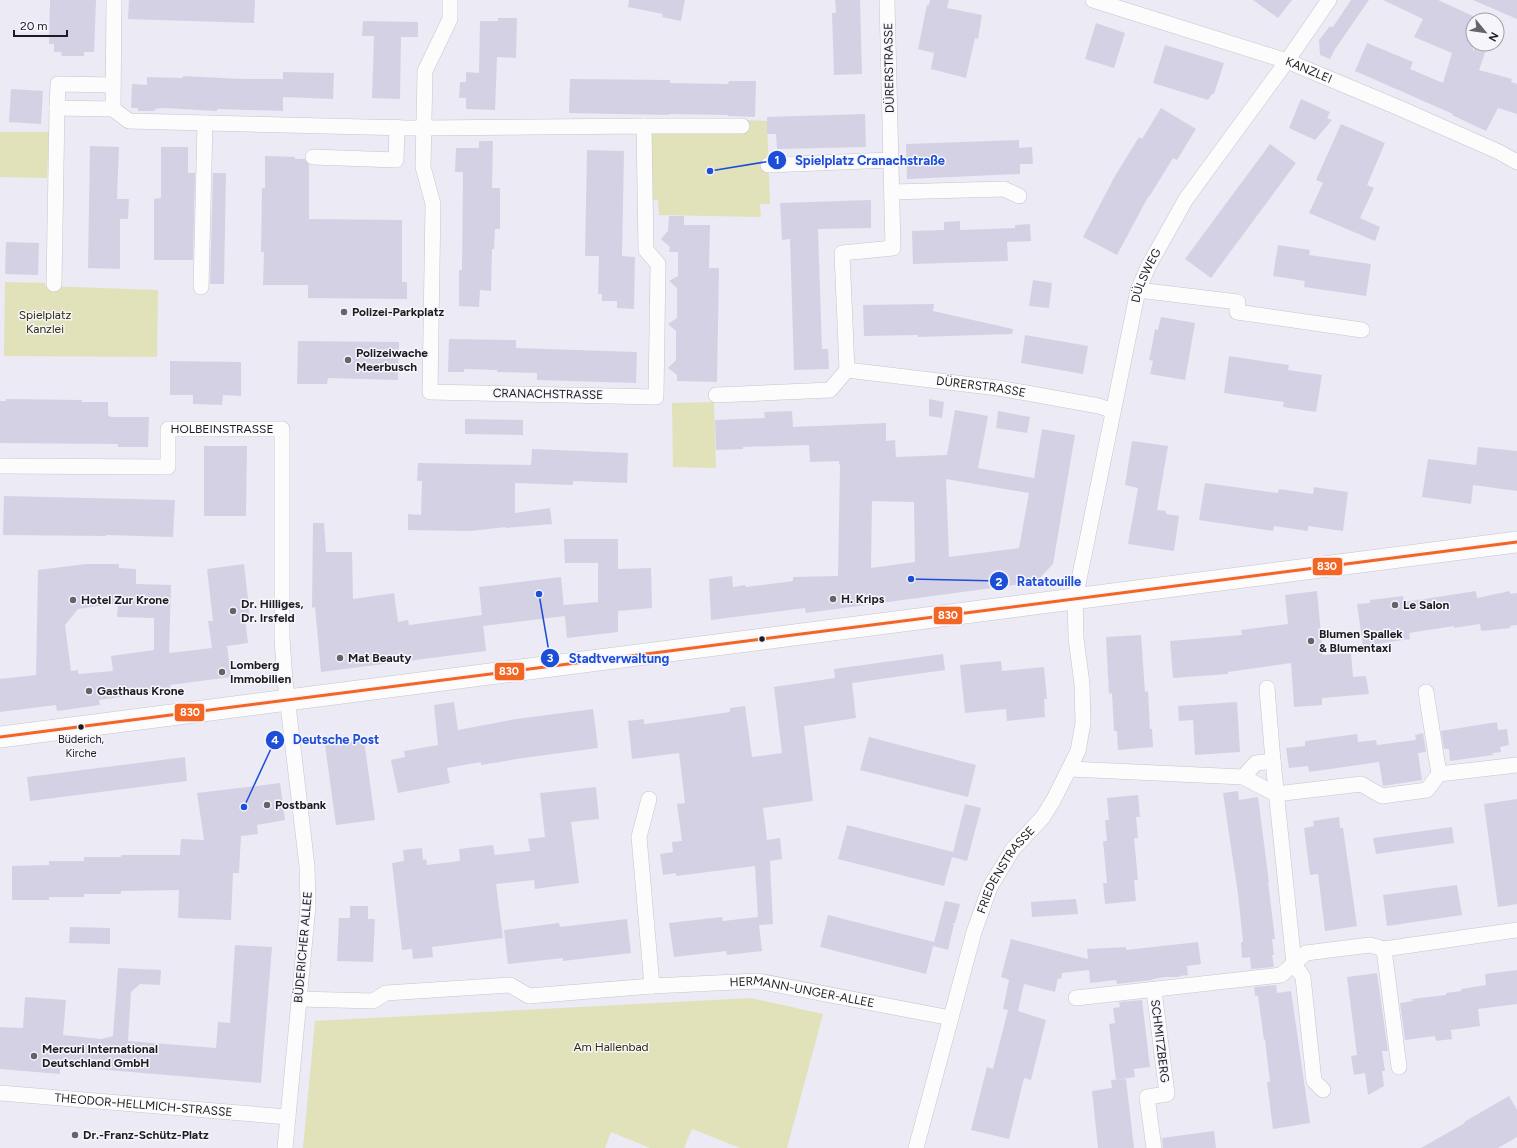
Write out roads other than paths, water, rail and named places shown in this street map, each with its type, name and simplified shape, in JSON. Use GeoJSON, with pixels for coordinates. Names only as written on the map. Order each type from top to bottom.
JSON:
{"type":"FeatureCollection","features":[{"type":"Feature","properties":{"kind":"main road"},"geometry":{"type":"LineString","coordinates":[[0,737],[936,618],[1517,542]]}},
{"type":"Feature","properties":{"kind":"street"},"geometry":{"type":"LineString","coordinates":[[113,109],[114,0]]}},
{"type":"Feature","properties":{"kind":"street","name":"CRANACHSTRASSE"},"geometry":{"type":"LineString","coordinates":[[450,0],[450,19],[425,71],[423,167],[433,204],[430,392],[656,397],[658,264],[646,250],[644,126]]}},
{"type":"Feature","properties":{"kind":"street","name":"DÜRERSTRASSE"},"geometry":{"type":"LineString","coordinates":[[887,0],[893,248],[842,253],[847,370],[998,388],[1099,406],[1113,411]]}},
{"type":"Feature","properties":{"kind":"street","name":"KANZLEI"},"geometry":{"type":"LineString","coordinates":[[1093,0],[1287,61],[1397,106],[1499,152],[1517,162]]}},
{"type":"Feature","properties":{"kind":"street","name":"DÜLSWEG"},"geometry":{"type":"LineString","coordinates":[[1075,599],[1138,290],[1149,265],[1186,199],[1287,61],[1329,0]]}},
{"type":"Feature","properties":{"kind":"street"},"geometry":{"type":"LineString","coordinates":[[54,284],[58,84],[113,85]]}},
{"type":"Feature","properties":{"kind":"street"},"geometry":{"type":"LineString","coordinates":[[58,108],[113,109],[129,121],[397,128],[742,126]]}},
{"type":"Feature","properties":{"kind":"street"},"geometry":{"type":"LineString","coordinates":[[201,287],[205,123]]}},
{"type":"Feature","properties":{"kind":"street"},"geometry":{"type":"LineString","coordinates":[[313,158],[396,160],[397,128]]}},
{"type":"Feature","properties":{"kind":"street"},"geometry":{"type":"LineString","coordinates":[[768,165],[891,160]]}},
{"type":"Feature","properties":{"kind":"street"},"geometry":{"type":"LineString","coordinates":[[892,192],[1004,189],[1019,196]]}},
{"type":"Feature","properties":{"kind":"street"},"geometry":{"type":"LineString","coordinates":[[1138,290],[1238,302],[1237,312],[1362,330]]}},
{"type":"Feature","properties":{"kind":"street"},"geometry":{"type":"LineString","coordinates":[[716,395],[830,390],[847,370]]}},
{"type":"Feature","properties":{"kind":"street","name":"HOLBEINSTRASSE"},"geometry":{"type":"LineString","coordinates":[[0,466],[168,467],[168,429],[282,429],[282,639],[287,700]]}},
{"type":"Feature","properties":{"kind":"street","name":"FRIEDENSTRASSE"},"geometry":{"type":"LineString","coordinates":[[916,1148],[974,932],[990,887],[1013,849],[1043,817],[1058,794],[1078,751],[1083,723],[1082,684],[1076,638],[1075,599]]}},
{"type":"Feature","properties":{"kind":"street"},"geometry":{"type":"LineString","coordinates":[[1267,688],[1276,794],[1294,964],[1303,977],[1314,1081],[1323,1090]]}},
{"type":"Feature","properties":{"kind":"street"},"geometry":{"type":"LineString","coordinates":[[1070,769],[1243,777],[1276,794],[1361,784],[1382,796],[1427,790],[1439,774],[1426,692]]}},
{"type":"Feature","properties":{"kind":"street","name":"BÜDERICHER ALLEE"},"geometry":{"type":"LineString","coordinates":[[285,1148],[308,906],[307,866],[287,700]]}},
{"type":"Feature","properties":{"kind":"street"},"geometry":{"type":"LineString","coordinates":[[1243,777],[1256,763],[1273,761]]}},
{"type":"Feature","properties":{"kind":"street"},"geometry":{"type":"LineString","coordinates":[[1439,774],[1517,765]]}},
{"type":"Feature","properties":{"kind":"street"},"geometry":{"type":"LineString","coordinates":[[649,799],[639,837],[652,986]]}},
{"type":"Feature","properties":{"kind":"street","name":"SCHMITZBERG"},"geometry":{"type":"LineString","coordinates":[[1076,998],[1281,975],[1306,953],[1370,945],[1384,949],[1517,930]]}},
{"type":"Feature","properties":{"kind":"street"},"geometry":{"type":"LineString","coordinates":[[1384,949],[1399,1067]]}},
{"type":"Feature","properties":{"kind":"street","name":"HERMANN-UNGER-ALLEE"},"geometry":{"type":"LineString","coordinates":[[299,999],[373,1001],[386,993],[510,985],[529,996],[652,986],[758,982],[951,1018]]}},
{"type":"Feature","properties":{"kind":"street","name":"SCHMITZBERG"},"geometry":{"type":"LineString","coordinates":[[1154,990],[1167,1094],[1147,1097],[1154,1148]]}},
{"type":"Feature","properties":{"kind":"street","name":"THEODOR-HELLMICH-STRASSE"},"geometry":{"type":"LineString","coordinates":[[0,1093],[288,1117]]}},
{"type":"Feature","properties":{"kind":"place","name":"Spielplatz Cranachstraße"},"geometry":{"type":"Point","coordinates":[710,171]}},
{"type":"Feature","properties":{"kind":"place","name":"Polizei-Parkplatz"},"geometry":{"type":"Point","coordinates":[344,312]}},
{"type":"Feature","properties":{"kind":"place","name":"Polizeiwache Meerbusch"},"geometry":{"type":"Point","coordinates":[348,360]}},
{"type":"Feature","properties":{"kind":"place","name":"Ratatouille"},"geometry":{"type":"Point","coordinates":[911,579]}},
{"type":"Feature","properties":{"kind":"place","name":"Stadtverwaltung"},"geometry":{"type":"Point","coordinates":[539,594]}},
{"type":"Feature","properties":{"kind":"place","name":"H. Krips"},"geometry":{"type":"Point","coordinates":[833,599]}},
{"type":"Feature","properties":{"kind":"place","name":"Hotel Zur Krone"},"geometry":{"type":"Point","coordinates":[73,600]}},
{"type":"Feature","properties":{"kind":"place","name":"Le Salon"},"geometry":{"type":"Point","coordinates":[1395,605]}},
{"type":"Feature","properties":{"kind":"place","name":"Dr. Hilliges, Dr. Irsfeld"},"geometry":{"type":"Point","coordinates":[233,611]}},
{"type":"Feature","properties":{"kind":"place","name":"Blumen Spallek & Blumentaxi"},"geometry":{"type":"Point","coordinates":[1311,641]}},
{"type":"Feature","properties":{"kind":"place","name":"Mat Beauty"},"geometry":{"type":"Point","coordinates":[340,658]}},
{"type":"Feature","properties":{"kind":"place","name":"Lomberg Immobilien"},"geometry":{"type":"Point","coordinates":[222,672]}},
{"type":"Feature","properties":{"kind":"place","name":"Gasthaus Krone"},"geometry":{"type":"Point","coordinates":[89,691]}},
{"type":"Feature","properties":{"kind":"place","name":"Büderich, Kirche"},"geometry":{"type":"Point","coordinates":[81,727]}},
{"type":"Feature","properties":{"kind":"place","name":"Postbank"},"geometry":{"type":"Point","coordinates":[267,805]}},
{"type":"Feature","properties":{"kind":"place","name":"Deutsche Post"},"geometry":{"type":"Point","coordinates":[244,807]}},
{"type":"Feature","properties":{"kind":"place","name":"Mercuri International Deutschland GmbH"},"geometry":{"type":"Point","coordinates":[34,1056]}},
{"type":"Feature","properties":{"kind":"place","name":"Dr.-Franz-Schütz-Platz"},"geometry":{"type":"Point","coordinates":[75,1135]}},
{"type":"Feature","properties":{"kind":"park label","name":"Spielplatz Kanzlei"},"geometry":{"type":"Point","coordinates":[45,322]}},
{"type":"Feature","properties":{"kind":"park label","name":"Am Hallenbad"},"geometry":{"type":"Point","coordinates":[611,1047]}}]}
